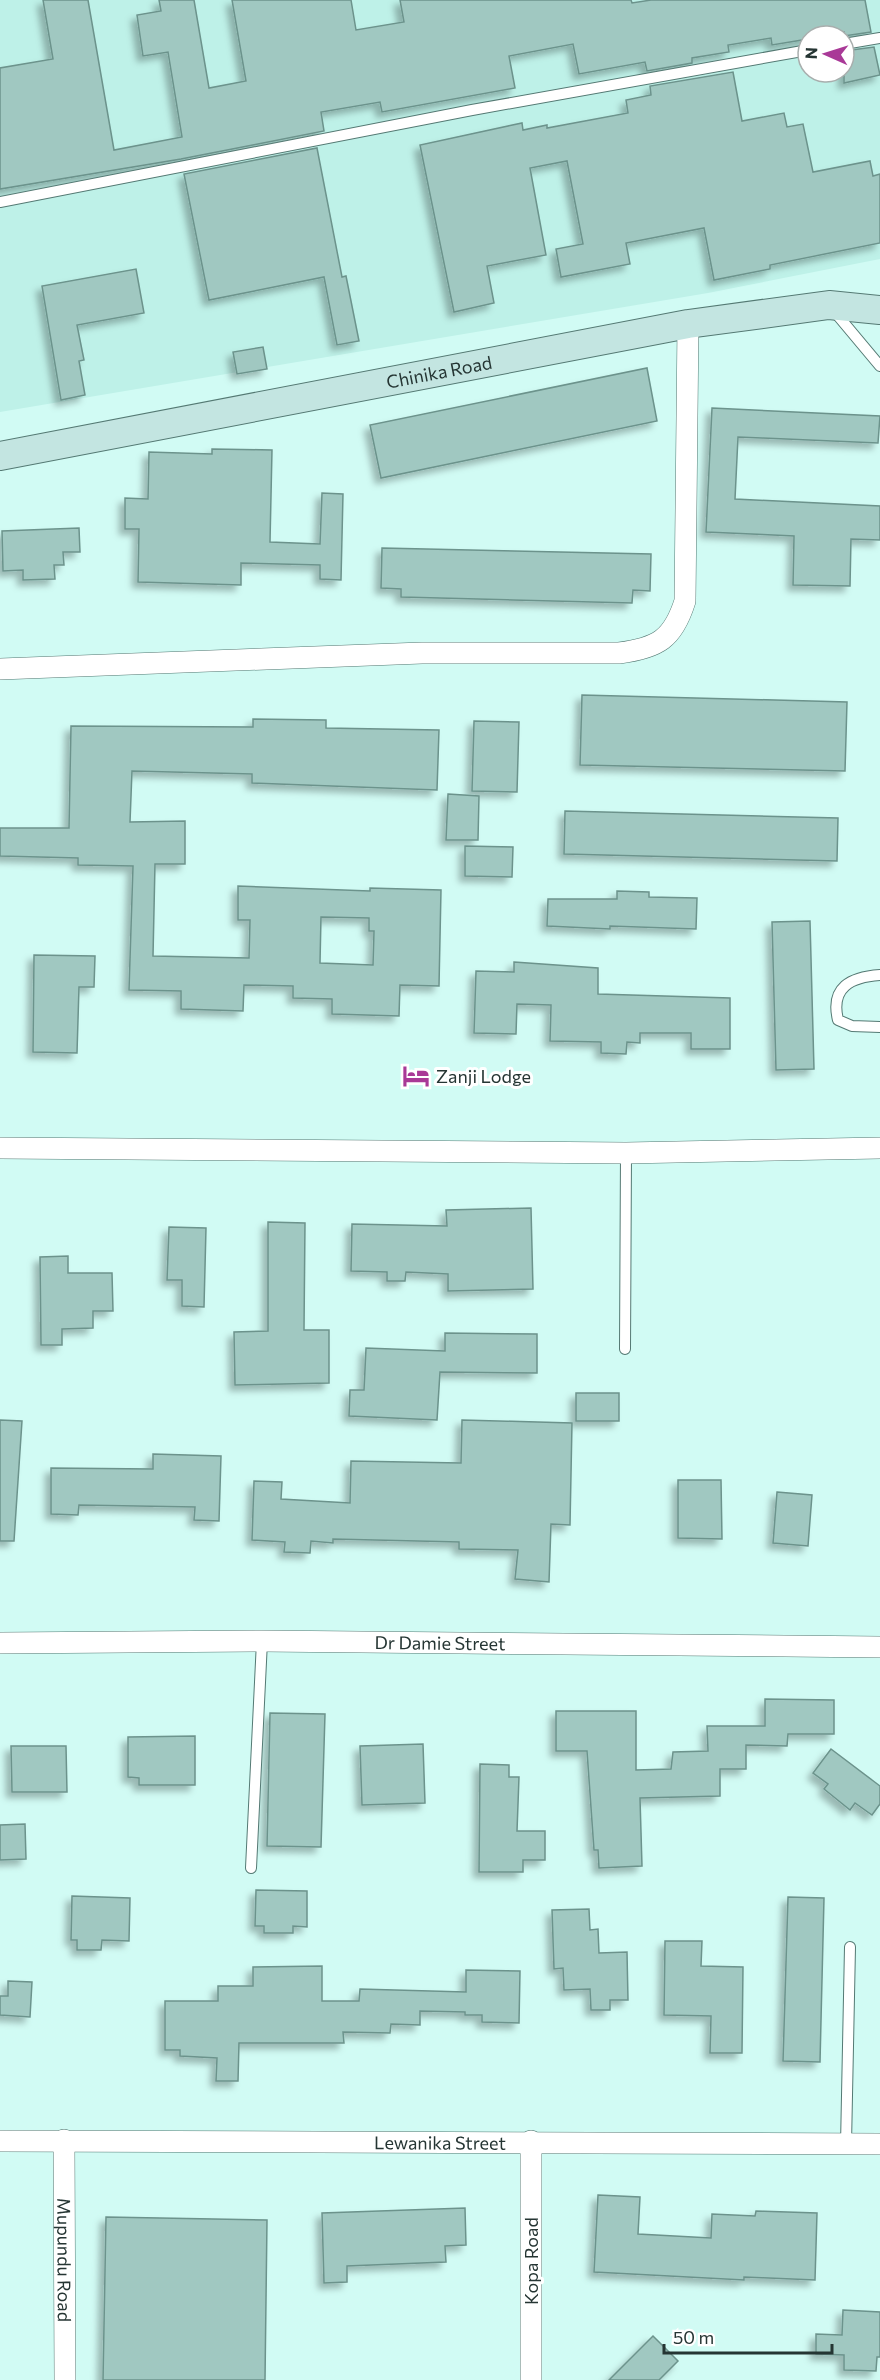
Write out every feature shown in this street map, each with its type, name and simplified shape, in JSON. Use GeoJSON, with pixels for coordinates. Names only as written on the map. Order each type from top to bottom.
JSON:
{"type":"FeatureCollection","features":[{"type":"Feature","properties":{"kind":"main road","name":"Chinika Road"},"geometry":{"type":"LineString","coordinates":[[0,456],[688,324],[829,305],[880,310]]}},
{"type":"Feature","properties":{"kind":"street"},"geometry":{"type":"LineString","coordinates":[[0,669],[422,653],[619,653],[643,650],[664,640],[678,621],[685,601],[688,324]]}},
{"type":"Feature","properties":{"kind":"street"},"geometry":{"type":"LineString","coordinates":[[0,1148],[626,1153],[880,1148]]}},
{"type":"Feature","properties":{"kind":"street","name":"Dr Damie Street"},"geometry":{"type":"LineString","coordinates":[[0,1643],[262,1641],[880,1647]]}},
{"type":"Feature","properties":{"kind":"street","name":"Mupundu Road"},"geometry":{"type":"LineString","coordinates":[[64,2140],[65,2380]]}},
{"type":"Feature","properties":{"kind":"street","name":"Lewanika Street"},"geometry":{"type":"LineString","coordinates":[[0,2141],[531,2141],[880,2144]]}},
{"type":"Feature","properties":{"kind":"street","name":"Kopa Road"},"geometry":{"type":"LineString","coordinates":[[531,2141],[531,2380]]}},
{"type":"Feature","properties":{"kind":"lane"},"geometry":{"type":"LineString","coordinates":[[856,42],[880,38]]}},
{"type":"Feature","properties":{"kind":"lane"},"geometry":{"type":"LineString","coordinates":[[0,202],[472,110],[796,52]]}},
{"type":"Feature","properties":{"kind":"lane"},"geometry":{"type":"LineString","coordinates":[[829,305],[880,366]]}},
{"type":"Feature","properties":{"kind":"lane"},"geometry":{"type":"LineString","coordinates":[[880,975],[861,976],[844,985],[835,1006],[838,1020],[852,1026],[880,1027]]}},
{"type":"Feature","properties":{"kind":"lane"},"geometry":{"type":"LineString","coordinates":[[625,1350],[626,1153]]}},
{"type":"Feature","properties":{"kind":"lane"},"geometry":{"type":"LineString","coordinates":[[250,1868],[262,1641]]}},
{"type":"Feature","properties":{"kind":"lane"},"geometry":{"type":"LineString","coordinates":[[846,2145],[850,1947]]}},
{"type":"Feature","properties":{"kind":"shaded area"},"geometry":{"type":"Polygon","coordinates":[[[0,0],[880,0],[880,259],[708,293],[0,412],[0,0]]]}},
{"type":"Feature","properties":{"kind":"building"},"geometry":{"type":"Polygon","coordinates":[[[43,0],[88,0],[114,150],[182,137],[168,52],[143,56],[137,15],[161,11],[159,0],[194,0],[209,88],[246,81],[232,0],[351,0],[356,30],[404,22],[400,0],[631,0],[632,3],[651,0],[865,0],[871,32],[856,34],[856,24],[796,24],[796,41],[772,45],[771,38],[728,45],[729,52],[692,58],[692,63],[647,71],[645,62],[579,74],[573,44],[509,56],[515,88],[382,112],[380,102],[321,112],[324,131],[181,159],[0,189],[0,68],[53,59],[43,0]]]}},
{"type":"Feature","properties":{"kind":"building"},"geometry":{"type":"Polygon","coordinates":[[[874,47],[880,75],[856,80],[856,49],[874,47]]]}},
{"type":"Feature","properties":{"kind":"building"},"geometry":{"type":"Polygon","coordinates":[[[733,72],[742,121],[784,113],[787,127],[803,124],[813,172],[870,161],[873,176],[880,174],[880,243],[770,265],[770,269],[714,280],[704,228],[626,243],[630,264],[561,277],[556,249],[583,244],[567,161],[530,168],[546,255],[487,266],[494,303],[454,312],[420,145],[522,123],[523,130],[547,125],[547,128],[628,113],[626,100],[651,95],[650,86],[733,72]]]}},
{"type":"Feature","properties":{"kind":"building"},"geometry":{"type":"Polygon","coordinates":[[[317,148],[342,277],[346,276],[359,341],[337,345],[324,277],[209,300],[184,174],[317,148]]]}},
{"type":"Feature","properties":{"kind":"building"},"geometry":{"type":"Polygon","coordinates":[[[136,269],[144,313],[77,325],[84,360],[79,361],[85,395],[61,400],[42,286],[136,269]]]}},
{"type":"Feature","properties":{"kind":"building"},"geometry":{"type":"Polygon","coordinates":[[[263,347],[267,369],[237,374],[233,352],[263,347]]]}},
{"type":"Feature","properties":{"kind":"building"},"geometry":{"type":"Polygon","coordinates":[[[647,368],[657,421],[381,478],[370,425],[647,368]]]}},
{"type":"Feature","properties":{"kind":"building"},"geometry":{"type":"Polygon","coordinates":[[[712,408],[880,416],[878,443],[738,437],[735,499],[880,506],[880,540],[851,539],[850,586],[793,585],[794,536],[706,532],[712,408]]]}},
{"type":"Feature","properties":{"kind":"building"},"geometry":{"type":"Polygon","coordinates":[[[212,449],[272,450],[270,542],[320,544],[322,493],[343,494],[341,580],[320,579],[320,565],[241,563],[241,585],[138,582],[139,529],[125,529],[125,498],[148,499],[149,452],[212,454],[212,449]]]}},
{"type":"Feature","properties":{"kind":"building"},"geometry":{"type":"Polygon","coordinates":[[[79,528],[80,552],[63,552],[64,565],[54,565],[55,579],[23,580],[23,570],[3,571],[2,531],[79,528]]]}},
{"type":"Feature","properties":{"kind":"building"},"geometry":{"type":"Polygon","coordinates":[[[382,548],[651,554],[650,591],[633,590],[632,603],[401,597],[401,589],[381,588],[382,548]]]}},
{"type":"Feature","properties":{"kind":"building"},"geometry":{"type":"Polygon","coordinates":[[[582,695],[847,702],[845,771],[580,765],[582,695]]]}},
{"type":"Feature","properties":{"kind":"building"},"geometry":{"type":"Polygon","coordinates":[[[253,719],[326,720],[326,728],[439,730],[437,790],[252,783],[252,774],[132,771],[130,822],[185,821],[185,864],[155,864],[153,956],[249,958],[250,920],[238,920],[238,886],[370,891],[370,888],[441,890],[439,986],[400,985],[399,1016],[332,1014],[332,999],[293,998],[293,986],[244,985],[243,1011],[181,1009],[181,991],[129,990],[133,866],[78,865],[78,858],[0,856],[0,828],[69,828],[71,726],[253,727],[253,719]],[[321,917],[320,963],[373,965],[374,931],[369,931],[369,918],[321,917]]]}},
{"type":"Feature","properties":{"kind":"building"},"geometry":{"type":"Polygon","coordinates":[[[474,721],[519,722],[517,792],[472,791],[474,721]]]}},
{"type":"Feature","properties":{"kind":"building"},"geometry":{"type":"Polygon","coordinates":[[[448,794],[479,796],[478,840],[446,840],[448,794]]]}},
{"type":"Feature","properties":{"kind":"building"},"geometry":{"type":"Polygon","coordinates":[[[565,811],[838,818],[837,861],[564,854],[565,811]]]}},
{"type":"Feature","properties":{"kind":"building"},"geometry":{"type":"Polygon","coordinates":[[[465,846],[513,847],[512,877],[465,876],[465,846]]]}},
{"type":"Feature","properties":{"kind":"building"},"geometry":{"type":"Polygon","coordinates":[[[617,891],[649,892],[649,897],[697,898],[696,929],[547,926],[548,899],[617,899],[617,891]]]}},
{"type":"Feature","properties":{"kind":"building"},"geometry":{"type":"Polygon","coordinates":[[[810,921],[814,1069],[776,1070],[772,922],[810,921]]]}},
{"type":"Feature","properties":{"kind":"building"},"geometry":{"type":"Polygon","coordinates":[[[34,955],[95,956],[94,987],[79,987],[77,1053],[33,1052],[34,955]]]}},
{"type":"Feature","properties":{"kind":"building"},"geometry":{"type":"Polygon","coordinates":[[[514,962],[598,968],[598,994],[730,998],[730,1049],[691,1049],[691,1033],[640,1033],[640,1043],[627,1042],[626,1054],[601,1053],[601,1042],[550,1041],[551,1005],[517,1004],[516,1034],[474,1033],[476,971],[514,972],[514,962]]]}},
{"type":"Feature","properties":{"kind":"building"},"geometry":{"type":"Polygon","coordinates":[[[531,1208],[533,1289],[448,1291],[448,1274],[406,1272],[405,1281],[387,1281],[387,1272],[351,1271],[352,1224],[447,1226],[446,1210],[531,1208]]]}},
{"type":"Feature","properties":{"kind":"building"},"geometry":{"type":"Polygon","coordinates":[[[268,1222],[305,1223],[304,1330],[329,1330],[329,1383],[235,1385],[234,1332],[268,1331],[268,1222]]]}},
{"type":"Feature","properties":{"kind":"building"},"geometry":{"type":"Polygon","coordinates":[[[169,1227],[206,1228],[204,1307],[182,1306],[182,1280],[167,1280],[169,1227]]]}},
{"type":"Feature","properties":{"kind":"building"},"geometry":{"type":"Polygon","coordinates":[[[68,1256],[68,1273],[112,1273],[113,1311],[93,1311],[93,1328],[62,1329],[62,1345],[41,1345],[40,1257],[68,1256]]]}},
{"type":"Feature","properties":{"kind":"building"},"geometry":{"type":"Polygon","coordinates":[[[445,1333],[537,1334],[537,1373],[440,1372],[437,1420],[349,1416],[350,1390],[364,1390],[366,1348],[445,1351],[445,1333]]]}},
{"type":"Feature","properties":{"kind":"building"},"geometry":{"type":"Polygon","coordinates":[[[576,1393],[619,1393],[619,1421],[576,1421],[576,1393]]]}},
{"type":"Feature","properties":{"kind":"building"},"geometry":{"type":"Polygon","coordinates":[[[0,1420],[22,1421],[14,1541],[0,1541],[0,1420]]]}},
{"type":"Feature","properties":{"kind":"building"},"geometry":{"type":"Polygon","coordinates":[[[462,1420],[572,1423],[570,1525],[551,1524],[549,1582],[515,1579],[518,1550],[459,1549],[459,1542],[333,1539],[333,1543],[311,1541],[310,1553],[284,1552],[285,1542],[252,1540],[254,1481],[282,1482],[281,1499],[350,1503],[351,1461],[461,1463],[462,1420]]]}},
{"type":"Feature","properties":{"kind":"building"},"geometry":{"type":"Polygon","coordinates":[[[153,1454],[221,1456],[219,1521],[194,1520],[195,1507],[79,1505],[78,1515],[51,1514],[51,1468],[153,1469],[153,1454]]]}},
{"type":"Feature","properties":{"kind":"building"},"geometry":{"type":"Polygon","coordinates":[[[678,1480],[721,1480],[722,1539],[678,1538],[678,1480]]]}},
{"type":"Feature","properties":{"kind":"building"},"geometry":{"type":"Polygon","coordinates":[[[777,1492],[812,1495],[808,1546],[773,1543],[777,1492]]]}},
{"type":"Feature","properties":{"kind":"building"},"geometry":{"type":"Polygon","coordinates":[[[765,1699],[834,1700],[834,1734],[788,1734],[787,1746],[746,1745],[746,1769],[720,1769],[720,1796],[640,1798],[642,1866],[599,1868],[598,1850],[594,1850],[587,1751],[556,1751],[556,1711],[636,1711],[636,1770],[671,1769],[673,1752],[708,1751],[707,1726],[765,1726],[765,1699]]]}},
{"type":"Feature","properties":{"kind":"building"},"geometry":{"type":"Polygon","coordinates":[[[270,1713],[325,1714],[321,1847],[267,1846],[270,1713]]]}},
{"type":"Feature","properties":{"kind":"building"},"geometry":{"type":"Polygon","coordinates":[[[195,1736],[195,1785],[139,1785],[139,1778],[128,1777],[128,1737],[195,1736]]]}},
{"type":"Feature","properties":{"kind":"building"},"geometry":{"type":"Polygon","coordinates":[[[423,1744],[425,1803],[362,1805],[360,1746],[423,1744]]]}},
{"type":"Feature","properties":{"kind":"building"},"geometry":{"type":"Polygon","coordinates":[[[11,1746],[66,1746],[67,1792],[12,1792],[11,1746]]]}},
{"type":"Feature","properties":{"kind":"building"},"geometry":{"type":"Polygon","coordinates":[[[831,1749],[880,1786],[880,1804],[872,1815],[855,1803],[850,1810],[824,1789],[828,1784],[813,1773],[831,1749]]]}},
{"type":"Feature","properties":{"kind":"building"},"geometry":{"type":"Polygon","coordinates":[[[480,1764],[509,1765],[509,1777],[519,1777],[517,1831],[545,1831],[545,1860],[523,1860],[523,1872],[479,1872],[480,1764]]]}},
{"type":"Feature","properties":{"kind":"building"},"geometry":{"type":"Polygon","coordinates":[[[25,1824],[26,1859],[0,1860],[0,1825],[25,1824]]]}},
{"type":"Feature","properties":{"kind":"building"},"geometry":{"type":"Polygon","coordinates":[[[256,1890],[307,1891],[307,1927],[293,1926],[293,1933],[264,1933],[264,1926],[255,1926],[256,1890]]]}},
{"type":"Feature","properties":{"kind":"building"},"geometry":{"type":"Polygon","coordinates":[[[72,1896],[130,1898],[129,1941],[102,1940],[101,1950],[77,1950],[77,1940],[71,1940],[72,1896]]]}},
{"type":"Feature","properties":{"kind":"building"},"geometry":{"type":"Polygon","coordinates":[[[788,1897],[824,1898],[820,2062],[783,2061],[788,1897]]]}},
{"type":"Feature","properties":{"kind":"building"},"geometry":{"type":"Polygon","coordinates":[[[589,1909],[590,1930],[598,1929],[599,1953],[627,1952],[628,2000],[610,2000],[610,2010],[591,2010],[590,1989],[564,1990],[563,1968],[554,1969],[552,1910],[589,1909]]]}},
{"type":"Feature","properties":{"kind":"building"},"geometry":{"type":"Polygon","coordinates":[[[665,1941],[702,1941],[701,1966],[743,1967],[742,2053],[710,2053],[711,2016],[664,2015],[665,1941]]]}},
{"type":"Feature","properties":{"kind":"building"},"geometry":{"type":"Polygon","coordinates":[[[322,1966],[322,2001],[359,2001],[360,1989],[466,1992],[466,1970],[520,1971],[519,2023],[482,2022],[482,2015],[465,2015],[465,2012],[420,2011],[420,2025],[391,2024],[390,2033],[343,2032],[344,2043],[239,2043],[238,2081],[216,2081],[217,2058],[180,2056],[180,2050],[165,2050],[165,2001],[218,2001],[218,1986],[253,1986],[253,1967],[322,1966]]]}},
{"type":"Feature","properties":{"kind":"building"},"geometry":{"type":"Polygon","coordinates":[[[8,1981],[32,1982],[30,2017],[0,2015],[0,1996],[8,1996],[8,1981]]]}},
{"type":"Feature","properties":{"kind":"building"},"geometry":{"type":"Polygon","coordinates":[[[598,2195],[640,2197],[638,2234],[711,2238],[712,2214],[755,2216],[756,2211],[817,2213],[815,2280],[744,2277],[744,2280],[594,2272],[598,2195]]]}},
{"type":"Feature","properties":{"kind":"building"},"geometry":{"type":"Polygon","coordinates":[[[465,2208],[466,2245],[445,2246],[446,2262],[347,2266],[347,2282],[324,2283],[322,2213],[465,2208]]]}},
{"type":"Feature","properties":{"kind":"building"},"geometry":{"type":"Polygon","coordinates":[[[106,2217],[267,2220],[265,2380],[103,2380],[106,2217]]]}},
{"type":"Feature","properties":{"kind":"building"},"geometry":{"type":"Polygon","coordinates":[[[843,2310],[880,2312],[880,2357],[877,2357],[876,2371],[844,2370],[844,2355],[816,2354],[816,2334],[842,2335],[843,2310]]]}},
{"type":"Feature","properties":{"kind":"building"},"geometry":{"type":"Polygon","coordinates":[[[653,2336],[678,2361],[659,2380],[609,2380],[653,2336]]]}},
{"type":"Feature","properties":{"kind":"place","name":"Zanji Lodge"},"geometry":{"type":"Point","coordinates":[416,1076]}}]}
